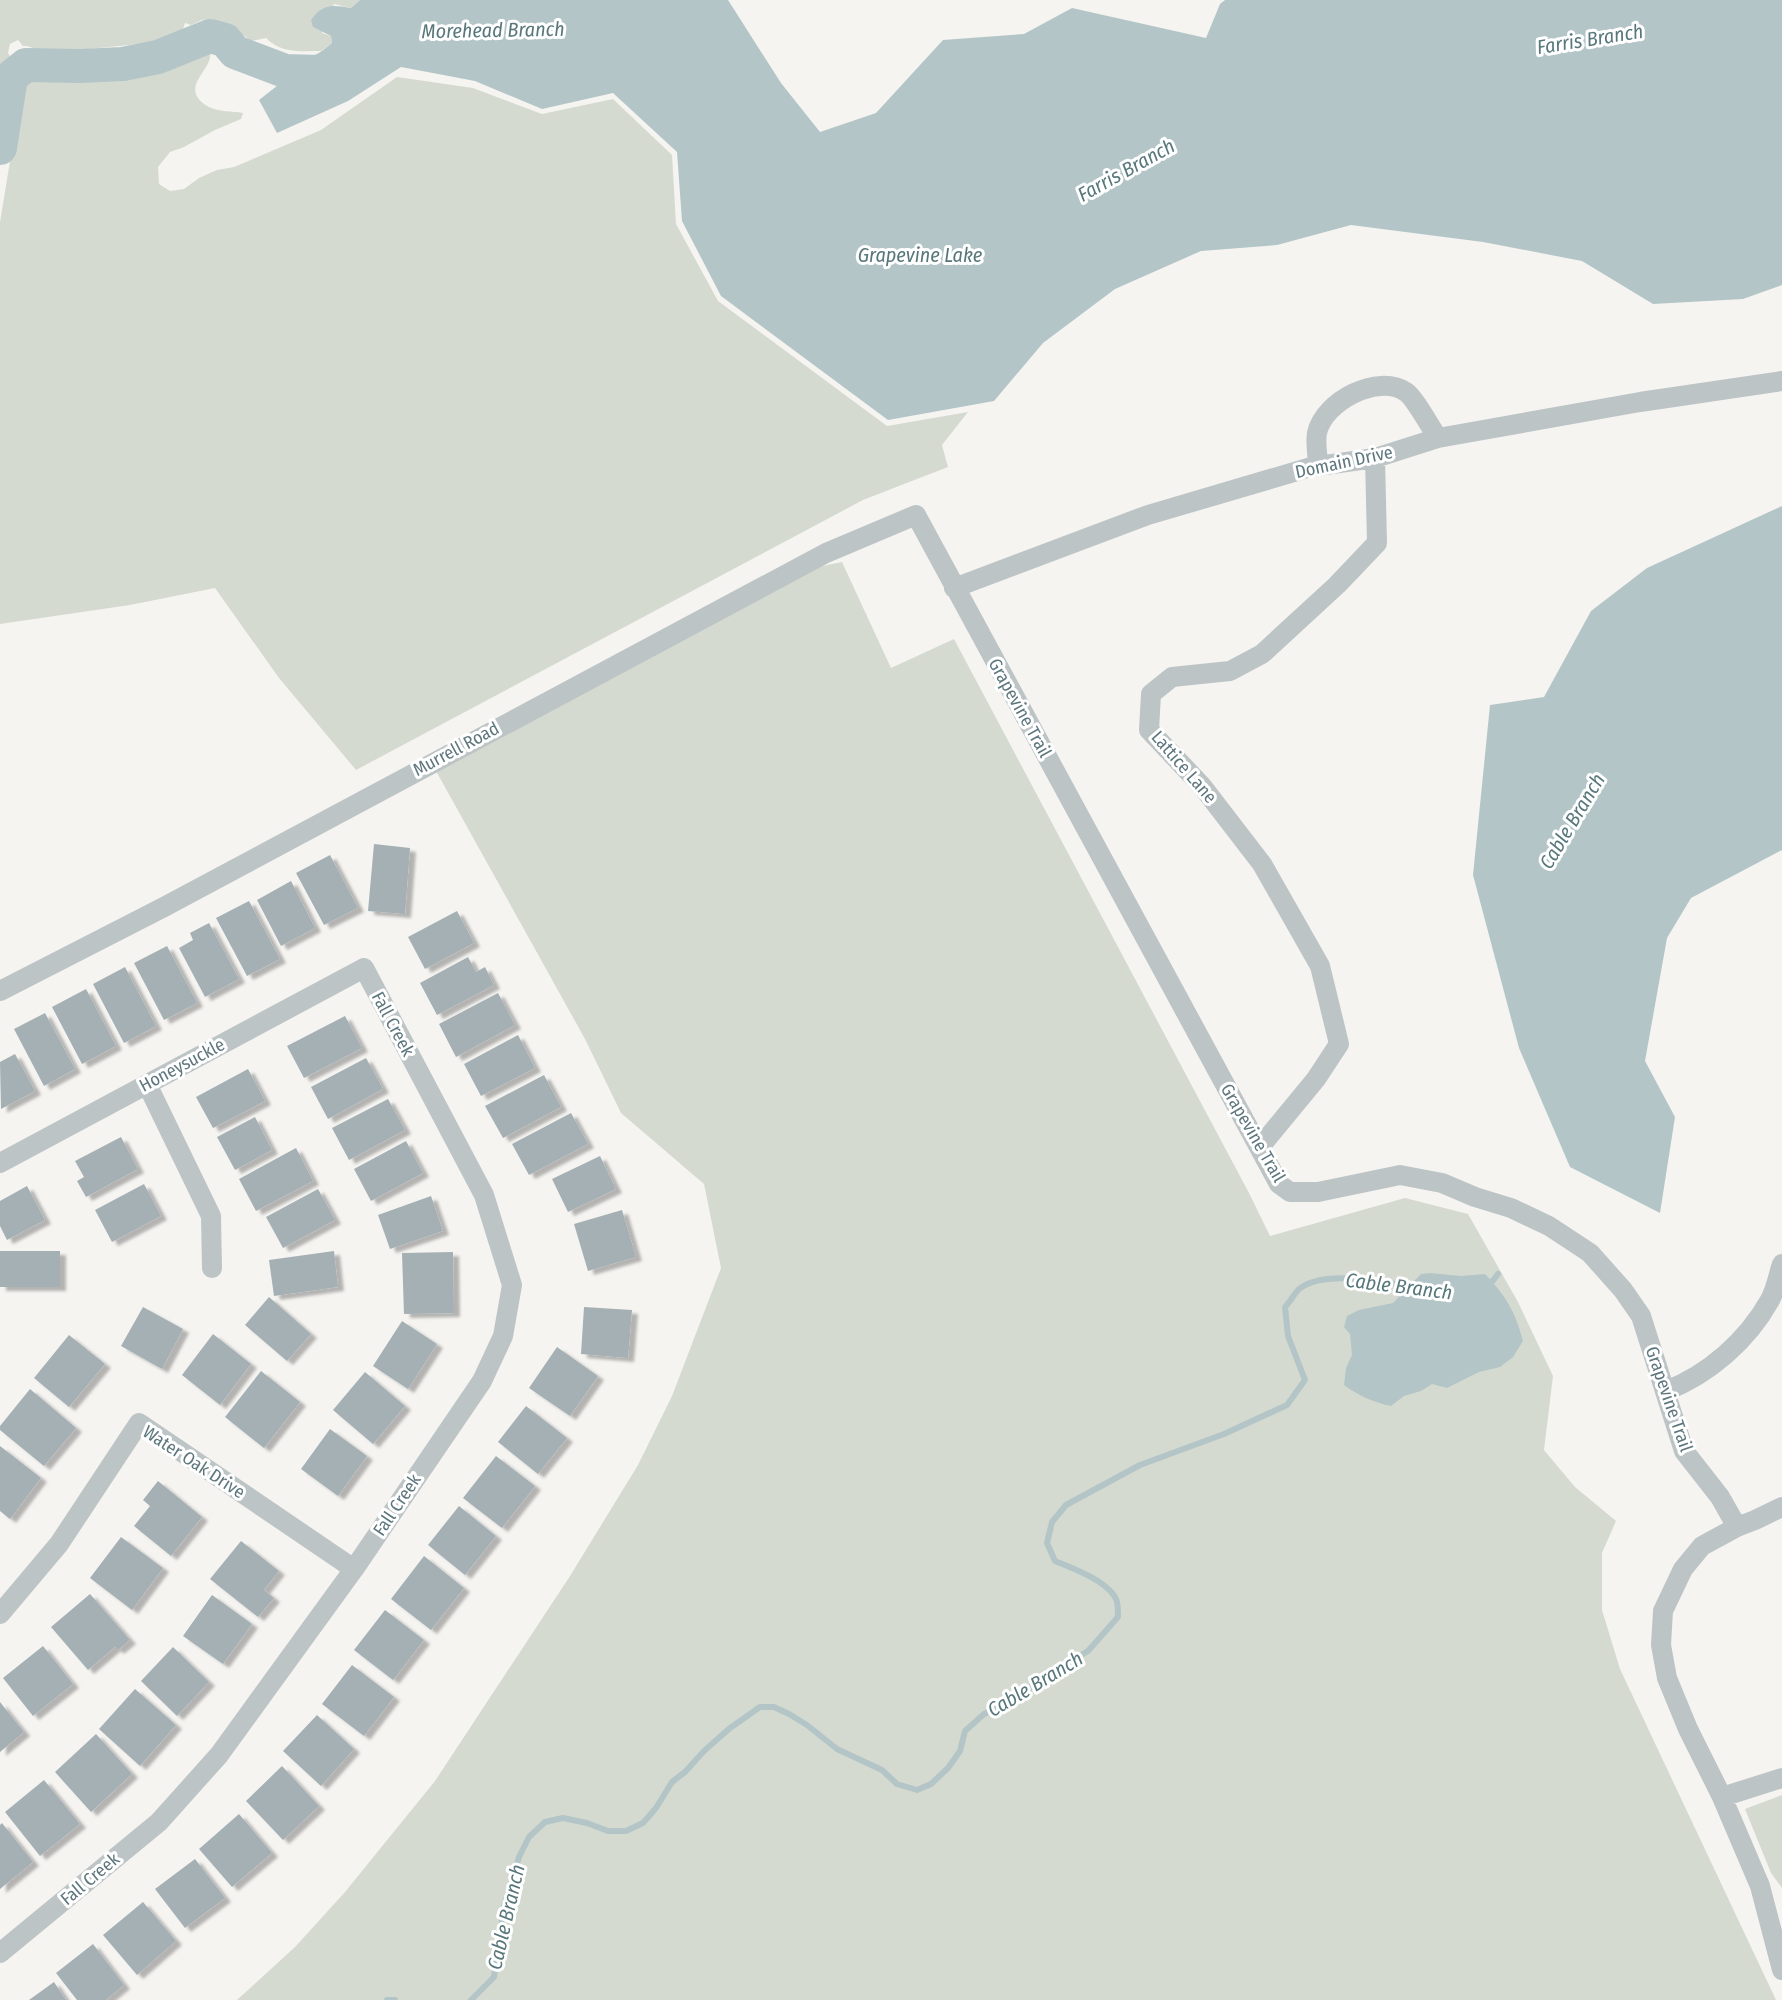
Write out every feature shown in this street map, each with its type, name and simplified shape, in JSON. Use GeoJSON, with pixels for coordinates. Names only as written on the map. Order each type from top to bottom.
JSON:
{"type":"FeatureCollection","features":[{"type":"Feature","properties":{"kind":"street","name":"Domain Drive"},"geometry":{"type":"LineString","coordinates":[[954,588],[1148,515],[1318,466],[1375,458],[1438,438],[1640,402],[1782,381]]}},
{"type":"Feature","properties":{"kind":"street"},"geometry":{"type":"LineString","coordinates":[[1318,466],[1317,433],[1329,409],[1368,388],[1392,385],[1408,393],[1438,438]]}},
{"type":"Feature","properties":{"kind":"street","name":"Lattice Lane"},"geometry":{"type":"LineString","coordinates":[[1260,1147],[1316,1079],[1339,1044],[1332,1010],[1320,966],[1262,864],[1202,786],[1149,730],[1151,694],[1172,677],[1230,671],[1262,654],[1337,585],[1377,543],[1375,458]]}},
{"type":"Feature","properties":{"kind":"street","name":"Grapevine Trail"},"geometry":{"type":"LineString","coordinates":[[916,514],[954,588],[1279,1184],[1290,1192],[1318,1192],[1401,1176],[1442,1183],[1475,1197],[1511,1208],[1549,1226],[1590,1253],[1623,1290],[1641,1317],[1684,1451],[1720,1497],[1737,1527]]}},
{"type":"Feature","properties":{"kind":"street","name":"Murrell Road"},"geometry":{"type":"LineString","coordinates":[[0,991],[164,907],[826,553],[916,514]]}},
{"type":"Feature","properties":{"kind":"street","name":"Honeysuckle"},"geometry":{"type":"LineString","coordinates":[[0,1163],[364,968]]}},
{"type":"Feature","properties":{"kind":"street","name":"Fall Creek"},"geometry":{"type":"LineString","coordinates":[[0,1953],[159,1822],[219,1755],[354,1569],[482,1381],[503,1336],[512,1285],[484,1195],[364,968]]}},
{"type":"Feature","properties":{"kind":"street"},"geometry":{"type":"LineString","coordinates":[[147,1084],[210,1216],[212,1268]]}},
{"type":"Feature","properties":{"kind":"street"},"geometry":{"type":"LineString","coordinates":[[1666,1391],[1683,1384],[1714,1365],[1743,1338],[1771,1299],[1782,1264]]}},
{"type":"Feature","properties":{"kind":"street","name":"Water Oak Drive"},"geometry":{"type":"LineString","coordinates":[[0,1614],[59,1544],[139,1423],[354,1569]]}},
{"type":"Feature","properties":{"kind":"street"},"geometry":{"type":"LineString","coordinates":[[1782,1507],[1702,1546],[1683,1569],[1664,1611],[1661,1645],[1667,1678],[1760,1886],[1782,1971]]}},
{"type":"Feature","properties":{"kind":"street"},"geometry":{"type":"LineString","coordinates":[[1722,1797],[1782,1778]]}},
{"type":"Feature","properties":{"kind":"street"},"geometry":{"type":"LineString","coordinates":[[1760,1886],[1782,1916]]}},
{"type":"Feature","properties":{"kind":"shaded area"},"geometry":{"type":"Polygon","coordinates":[[[0,0],[360,0],[351,8],[334,4],[322,33],[331,36],[332,43],[321,51],[285,49],[266,38],[251,41],[245,36],[222,28],[211,19],[191,25],[185,23],[183,29],[176,33],[150,43],[67,51],[44,57],[32,48],[23,46],[18,40],[10,44],[8,53],[11,58],[0,79],[0,0]]]}},
{"type":"Feature","properties":{"kind":"shaded area"},"geometry":{"type":"Polygon","coordinates":[[[209,50],[208,64],[196,85],[199,100],[213,109],[243,113],[241,119],[170,152],[158,167],[159,184],[170,191],[184,189],[199,178],[217,170],[234,167],[321,130],[397,77],[473,88],[542,114],[613,99],[672,155],[676,224],[718,301],[887,426],[968,412],[942,445],[948,467],[863,500],[356,770],[279,678],[215,588],[130,605],[0,624],[0,222],[15,131],[17,103],[23,85],[35,79],[66,82],[123,78],[154,71],[209,50]]]}},
{"type":"Feature","properties":{"kind":"shaded area"},"geometry":{"type":"Polygon","coordinates":[[[842,562],[891,668],[954,639],[1270,1236],[1405,1198],[1468,1214],[1518,1302],[1553,1376],[1544,1450],[1575,1487],[1616,1521],[1602,1553],[1602,1610],[1620,1669],[1776,2000],[237,2000],[295,1947],[345,1892],[435,1781],[570,1576],[638,1465],[672,1396],[721,1268],[704,1184],[621,1113],[585,1039],[431,762],[818,567],[842,562]]]}},
{"type":"Feature","properties":{"kind":"shaded area"},"geometry":{"type":"Polygon","coordinates":[[[1782,1795],[1782,1888],[1771,1873],[1745,1809],[1782,1795]]]}},
{"type":"Feature","properties":{"kind":"water","name":"Grapevine Lake"},"geometry":{"type":"Polygon","coordinates":[[[360,0],[728,0],[781,83],[820,132],[876,113],[943,40],[1024,34],[1072,8],[1206,38],[1220,4],[1225,0],[1782,0],[1782,285],[1743,299],[1653,304],[1582,261],[1483,242],[1351,225],[1277,245],[1201,251],[1115,289],[1043,343],[994,401],[888,420],[721,296],[682,221],[677,152],[613,93],[542,109],[475,81],[401,67],[348,101],[277,133],[259,100],[332,43],[331,36],[313,27],[311,20],[315,14],[329,7],[351,8],[360,0]]]}},
{"type":"Feature","properties":{"kind":"water"},"geometry":{"type":"Polygon","coordinates":[[[1782,506],[1782,850],[1691,898],[1667,938],[1645,1061],[1675,1117],[1660,1213],[1570,1167],[1519,1048],[1473,875],[1490,705],[1544,697],[1591,611],[1647,568],[1782,506]]]}},
{"type":"Feature","properties":{"kind":"water"},"geometry":{"type":"Polygon","coordinates":[[[1421,1274],[1461,1276],[1485,1274],[1509,1304],[1520,1330],[1523,1341],[1513,1357],[1500,1367],[1479,1372],[1447,1388],[1432,1384],[1421,1391],[1404,1396],[1391,1406],[1366,1398],[1344,1385],[1346,1368],[1352,1355],[1350,1334],[1344,1327],[1347,1316],[1359,1310],[1393,1303],[1421,1274]]]}},
{"type":"Feature","properties":{"kind":"building"},"geometry":{"type":"Polygon","coordinates":[[[374,844],[410,848],[405,914],[368,911],[374,844]]]}},
{"type":"Feature","properties":{"kind":"building"},"geometry":{"type":"Polygon","coordinates":[[[330,855],[358,908],[324,925],[296,873],[330,855]]]}},
{"type":"Feature","properties":{"kind":"building"},"geometry":{"type":"Polygon","coordinates":[[[291,881],[315,928],[281,946],[257,900],[291,881]]]}},
{"type":"Feature","properties":{"kind":"building"},"geometry":{"type":"Polygon","coordinates":[[[249,901],[280,959],[247,976],[216,918],[249,901]]]}},
{"type":"Feature","properties":{"kind":"building"},"geometry":{"type":"Polygon","coordinates":[[[457,911],[474,943],[425,969],[408,937],[457,911]]]}},
{"type":"Feature","properties":{"kind":"building"},"geometry":{"type":"Polygon","coordinates":[[[209,923],[239,979],[205,997],[179,948],[193,940],[190,933],[209,923]]]}},
{"type":"Feature","properties":{"kind":"building"},"geometry":{"type":"Polygon","coordinates":[[[167,946],[197,1003],[164,1020],[134,963],[167,946]]]}},
{"type":"Feature","properties":{"kind":"building"},"geometry":{"type":"Polygon","coordinates":[[[468,957],[476,972],[485,967],[494,985],[437,1015],[420,983],[468,957]]]}},
{"type":"Feature","properties":{"kind":"building"},"geometry":{"type":"Polygon","coordinates":[[[125,967],[156,1026],[124,1043],[93,984],[125,967]]]}},
{"type":"Feature","properties":{"kind":"building"},"geometry":{"type":"Polygon","coordinates":[[[86,989],[116,1046],[82,1064],[52,1007],[86,989]]]}},
{"type":"Feature","properties":{"kind":"building"},"geometry":{"type":"Polygon","coordinates":[[[498,993],[515,1025],[456,1057],[439,1024],[498,993]]]}},
{"type":"Feature","properties":{"kind":"building"},"geometry":{"type":"Polygon","coordinates":[[[45,1013],[75,1069],[44,1086],[14,1029],[45,1013]]]}},
{"type":"Feature","properties":{"kind":"building"},"geometry":{"type":"Polygon","coordinates":[[[345,1016],[362,1048],[304,1078],[287,1046],[345,1016]]]}},
{"type":"Feature","properties":{"kind":"building"},"geometry":{"type":"Polygon","coordinates":[[[518,1035],[535,1068],[481,1096],[464,1064],[518,1035]]]}},
{"type":"Feature","properties":{"kind":"building"},"geometry":{"type":"Polygon","coordinates":[[[15,1054],[35,1091],[1,1109],[0,1062],[15,1054]]]}},
{"type":"Feature","properties":{"kind":"building"},"geometry":{"type":"Polygon","coordinates":[[[366,1058],[383,1089],[328,1119],[311,1087],[366,1058]]]}},
{"type":"Feature","properties":{"kind":"building"},"geometry":{"type":"Polygon","coordinates":[[[248,1069],[265,1101],[213,1128],[196,1097],[248,1069]]]}},
{"type":"Feature","properties":{"kind":"building"},"geometry":{"type":"Polygon","coordinates":[[[544,1075],[561,1107],[503,1138],[485,1106],[544,1075]]]}},
{"type":"Feature","properties":{"kind":"building"},"geometry":{"type":"Polygon","coordinates":[[[388,1099],[405,1130],[349,1160],[332,1128],[388,1099]]]}},
{"type":"Feature","properties":{"kind":"building"},"geometry":{"type":"Polygon","coordinates":[[[571,1113],[588,1144],[529,1175],[512,1144],[571,1113]]]}},
{"type":"Feature","properties":{"kind":"building"},"geometry":{"type":"Polygon","coordinates":[[[255,1117],[272,1150],[235,1170],[217,1137],[255,1117]]]}},
{"type":"Feature","properties":{"kind":"building"},"geometry":{"type":"Polygon","coordinates":[[[121,1137],[138,1169],[86,1197],[77,1181],[84,1177],[75,1161],[121,1137]]]}},
{"type":"Feature","properties":{"kind":"building"},"geometry":{"type":"Polygon","coordinates":[[[406,1141],[423,1173],[371,1201],[354,1169],[406,1141]]]}},
{"type":"Feature","properties":{"kind":"building"},"geometry":{"type":"Polygon","coordinates":[[[296,1148],[313,1181],[256,1211],[239,1179],[296,1148]]]}},
{"type":"Feature","properties":{"kind":"building"},"geometry":{"type":"Polygon","coordinates":[[[600,1156],[616,1189],[568,1212],[552,1179],[600,1156]]]}},
{"type":"Feature","properties":{"kind":"building"},"geometry":{"type":"Polygon","coordinates":[[[144,1184],[161,1216],[112,1242],[95,1210],[144,1184]]]}},
{"type":"Feature","properties":{"kind":"building"},"geometry":{"type":"Polygon","coordinates":[[[27,1186],[45,1220],[7,1240],[0,1226],[0,1201],[27,1186]]]}},
{"type":"Feature","properties":{"kind":"building"},"geometry":{"type":"Polygon","coordinates":[[[318,1189],[335,1220],[283,1248],[266,1217],[318,1189]]]}},
{"type":"Feature","properties":{"kind":"building"},"geometry":{"type":"Polygon","coordinates":[[[431,1196],[443,1231],[390,1249],[378,1215],[431,1196]]]}},
{"type":"Feature","properties":{"kind":"building"},"geometry":{"type":"Polygon","coordinates":[[[622,1210],[636,1257],[588,1271],[574,1224],[622,1210]]]}},
{"type":"Feature","properties":{"kind":"building"},"geometry":{"type":"Polygon","coordinates":[[[0,1251],[60,1251],[60,1287],[0,1287],[0,1251]]]}},
{"type":"Feature","properties":{"kind":"building"},"geometry":{"type":"Polygon","coordinates":[[[334,1251],[338,1287],[274,1296],[269,1260],[334,1251]]]}},
{"type":"Feature","properties":{"kind":"building"},"geometry":{"type":"Polygon","coordinates":[[[453,1252],[454,1313],[404,1314],[402,1253],[453,1252]]]}},
{"type":"Feature","properties":{"kind":"building"},"geometry":{"type":"Polygon","coordinates":[[[269,1297],[311,1334],[287,1361],[245,1325],[269,1297]]]}},
{"type":"Feature","properties":{"kind":"building"},"geometry":{"type":"Polygon","coordinates":[[[143,1307],[183,1329],[162,1369],[121,1346],[143,1307]]]}},
{"type":"Feature","properties":{"kind":"building"},"geometry":{"type":"Polygon","coordinates":[[[584,1307],[632,1310],[628,1358],[581,1354],[584,1307]]]}},
{"type":"Feature","properties":{"kind":"building"},"geometry":{"type":"Polygon","coordinates":[[[402,1321],[437,1344],[408,1389],[373,1366],[402,1321]]]}},
{"type":"Feature","properties":{"kind":"building"},"geometry":{"type":"Polygon","coordinates":[[[213,1334],[251,1364],[220,1405],[182,1375],[213,1334]]]}},
{"type":"Feature","properties":{"kind":"building"},"geometry":{"type":"Polygon","coordinates":[[[69,1335],[105,1364],[69,1407],[34,1378],[69,1335]]]}},
{"type":"Feature","properties":{"kind":"building"},"geometry":{"type":"Polygon","coordinates":[[[557,1347],[598,1376],[570,1416],[529,1388],[557,1347]]]}},
{"type":"Feature","properties":{"kind":"building"},"geometry":{"type":"Polygon","coordinates":[[[261,1371],[300,1402],[264,1448],[225,1417],[261,1371]]]}},
{"type":"Feature","properties":{"kind":"building"},"geometry":{"type":"Polygon","coordinates":[[[365,1372],[405,1406],[373,1444],[333,1410],[365,1372]]]}},
{"type":"Feature","properties":{"kind":"building"},"geometry":{"type":"Polygon","coordinates":[[[30,1389],[76,1428],[44,1466],[0,1430],[0,1426],[30,1389]]]}},
{"type":"Feature","properties":{"kind":"building"},"geometry":{"type":"Polygon","coordinates":[[[526,1406],[567,1438],[538,1474],[498,1442],[526,1406]]]}},
{"type":"Feature","properties":{"kind":"building"},"geometry":{"type":"Polygon","coordinates":[[[330,1429],[367,1456],[338,1496],[301,1469],[330,1429]]]}},
{"type":"Feature","properties":{"kind":"building"},"geometry":{"type":"Polygon","coordinates":[[[0,1446],[41,1478],[10,1519],[0,1511],[0,1446]]]}},
{"type":"Feature","properties":{"kind":"building"},"geometry":{"type":"Polygon","coordinates":[[[496,1456],[535,1486],[502,1528],[463,1498],[496,1456]]]}},
{"type":"Feature","properties":{"kind":"building"},"geometry":{"type":"Polygon","coordinates":[[[158,1481],[202,1517],[171,1556],[134,1526],[150,1506],[143,1500],[158,1481]]]}},
{"type":"Feature","properties":{"kind":"building"},"geometry":{"type":"Polygon","coordinates":[[[459,1506],[496,1536],[465,1575],[428,1545],[459,1506]]]}},
{"type":"Feature","properties":{"kind":"building"},"geometry":{"type":"Polygon","coordinates":[[[121,1537],[163,1568],[132,1610],[90,1578],[121,1537]]]}},
{"type":"Feature","properties":{"kind":"building"},"geometry":{"type":"Polygon","coordinates":[[[241,1541],[279,1571],[264,1590],[274,1598],[258,1617],[210,1579],[241,1541]]]}},
{"type":"Feature","properties":{"kind":"building"},"geometry":{"type":"Polygon","coordinates":[[[424,1556],[464,1588],[431,1630],[391,1599],[424,1556]]]}},
{"type":"Feature","properties":{"kind":"building"},"geometry":{"type":"Polygon","coordinates":[[[90,1594],[130,1640],[118,1650],[115,1647],[88,1670],[51,1627],[90,1594]]]}},
{"type":"Feature","properties":{"kind":"building"},"geometry":{"type":"Polygon","coordinates":[[[212,1595],[252,1624],[223,1664],[183,1636],[212,1595]]]}},
{"type":"Feature","properties":{"kind":"building"},"geometry":{"type":"Polygon","coordinates":[[[385,1610],[424,1640],[393,1680],[354,1650],[385,1610]]]}},
{"type":"Feature","properties":{"kind":"building"},"geometry":{"type":"Polygon","coordinates":[[[43,1646],[73,1684],[33,1716],[3,1678],[43,1646]]]}},
{"type":"Feature","properties":{"kind":"building"},"geometry":{"type":"Polygon","coordinates":[[[173,1647],[209,1682],[177,1716],[141,1681],[173,1647]]]}},
{"type":"Feature","properties":{"kind":"building"},"geometry":{"type":"Polygon","coordinates":[[[352,1665],[394,1697],[364,1736],[322,1704],[352,1665]]]}},
{"type":"Feature","properties":{"kind":"building"},"geometry":{"type":"Polygon","coordinates":[[[135,1689],[176,1725],[140,1766],[99,1729],[135,1689]]]}},
{"type":"Feature","properties":{"kind":"building"},"geometry":{"type":"Polygon","coordinates":[[[0,1702],[24,1732],[0,1752],[0,1702]]]}},
{"type":"Feature","properties":{"kind":"building"},"geometry":{"type":"Polygon","coordinates":[[[317,1715],[354,1749],[321,1786],[283,1751],[317,1715]]]}},
{"type":"Feature","properties":{"kind":"building"},"geometry":{"type":"Polygon","coordinates":[[[96,1734],[132,1774],[91,1812],[55,1772],[96,1734]]]}},
{"type":"Feature","properties":{"kind":"building"},"geometry":{"type":"Polygon","coordinates":[[[282,1766],[319,1806],[283,1840],[246,1801],[282,1766]]]}},
{"type":"Feature","properties":{"kind":"building"},"geometry":{"type":"Polygon","coordinates":[[[44,1780],[80,1824],[40,1856],[5,1812],[44,1780]]]}},
{"type":"Feature","properties":{"kind":"building"},"geometry":{"type":"Polygon","coordinates":[[[239,1814],[272,1853],[232,1887],[199,1849],[239,1814]]]}},
{"type":"Feature","properties":{"kind":"building"},"geometry":{"type":"Polygon","coordinates":[[[2,1823],[33,1862],[0,1889],[0,1825],[2,1823]]]}},
{"type":"Feature","properties":{"kind":"building"},"geometry":{"type":"Polygon","coordinates":[[[195,1859],[225,1898],[185,1928],[155,1889],[195,1859]]]}},
{"type":"Feature","properties":{"kind":"building"},"geometry":{"type":"Polygon","coordinates":[[[143,1902],[176,1941],[137,1975],[103,1935],[143,1902]]]}},
{"type":"Feature","properties":{"kind":"building"},"geometry":{"type":"Polygon","coordinates":[[[93,1944],[124,1985],[106,2000],[77,2000],[56,1973],[93,1944]]]}},
{"type":"Feature","properties":{"kind":"building"},"geometry":{"type":"Polygon","coordinates":[[[54,1982],[66,2000],[29,2000],[54,1982]]]}},
{"type":"Feature","properties":{"kind":"waterway","name":"Morehead Branch"},"geometry":{"type":"LineString","coordinates":[[0,148],[11,77],[26,65],[123,64],[158,57],[210,36],[225,40],[235,52],[285,71],[319,72],[341,61]]}},
{"type":"Feature","properties":{"kind":"waterway","name":"Cable Branch"},"geometry":{"type":"LineString","coordinates":[[1488,1287],[1498,1274]]}},
{"type":"Feature","properties":{"kind":"waterway","name":"Cable Branch"},"geometry":{"type":"LineString","coordinates":[[471,2000],[494,1977],[504,1906],[519,1857],[529,1837],[545,1822],[563,1818],[587,1823],[608,1831],[626,1831],[643,1823],[656,1808],[672,1782],[730,1728],[760,1707],[774,1707],[789,1714],[837,1749],[882,1770],[897,1784],[917,1790],[931,1784],[948,1768],[960,1751],[965,1731],[984,1714],[1014,1700],[1040,1680],[1088,1651],[1118,1617],[1117,1602],[1108,1589],[1091,1577],[1055,1561],[1047,1543],[1052,1522],[1066,1505],[1140,1465],[1224,1434],[1287,1405],[1305,1380],[1288,1336],[1285,1307],[1299,1289],[1324,1279],[1340,1278],[1418,1288]]}},
{"type":"Feature","properties":{"kind":"waterway","name":"Cable Branch"},"geometry":{"type":"LineString","coordinates":[[387,2000],[395,2000]]}},
{"type":"Feature","properties":{"kind":"water label","name":"Farris Branch"},"geometry":{"type":"Point","coordinates":[1590,39]}},
{"type":"Feature","properties":{"kind":"water label","name":"Farris Branch"},"geometry":{"type":"Point","coordinates":[1126,170]}}]}
